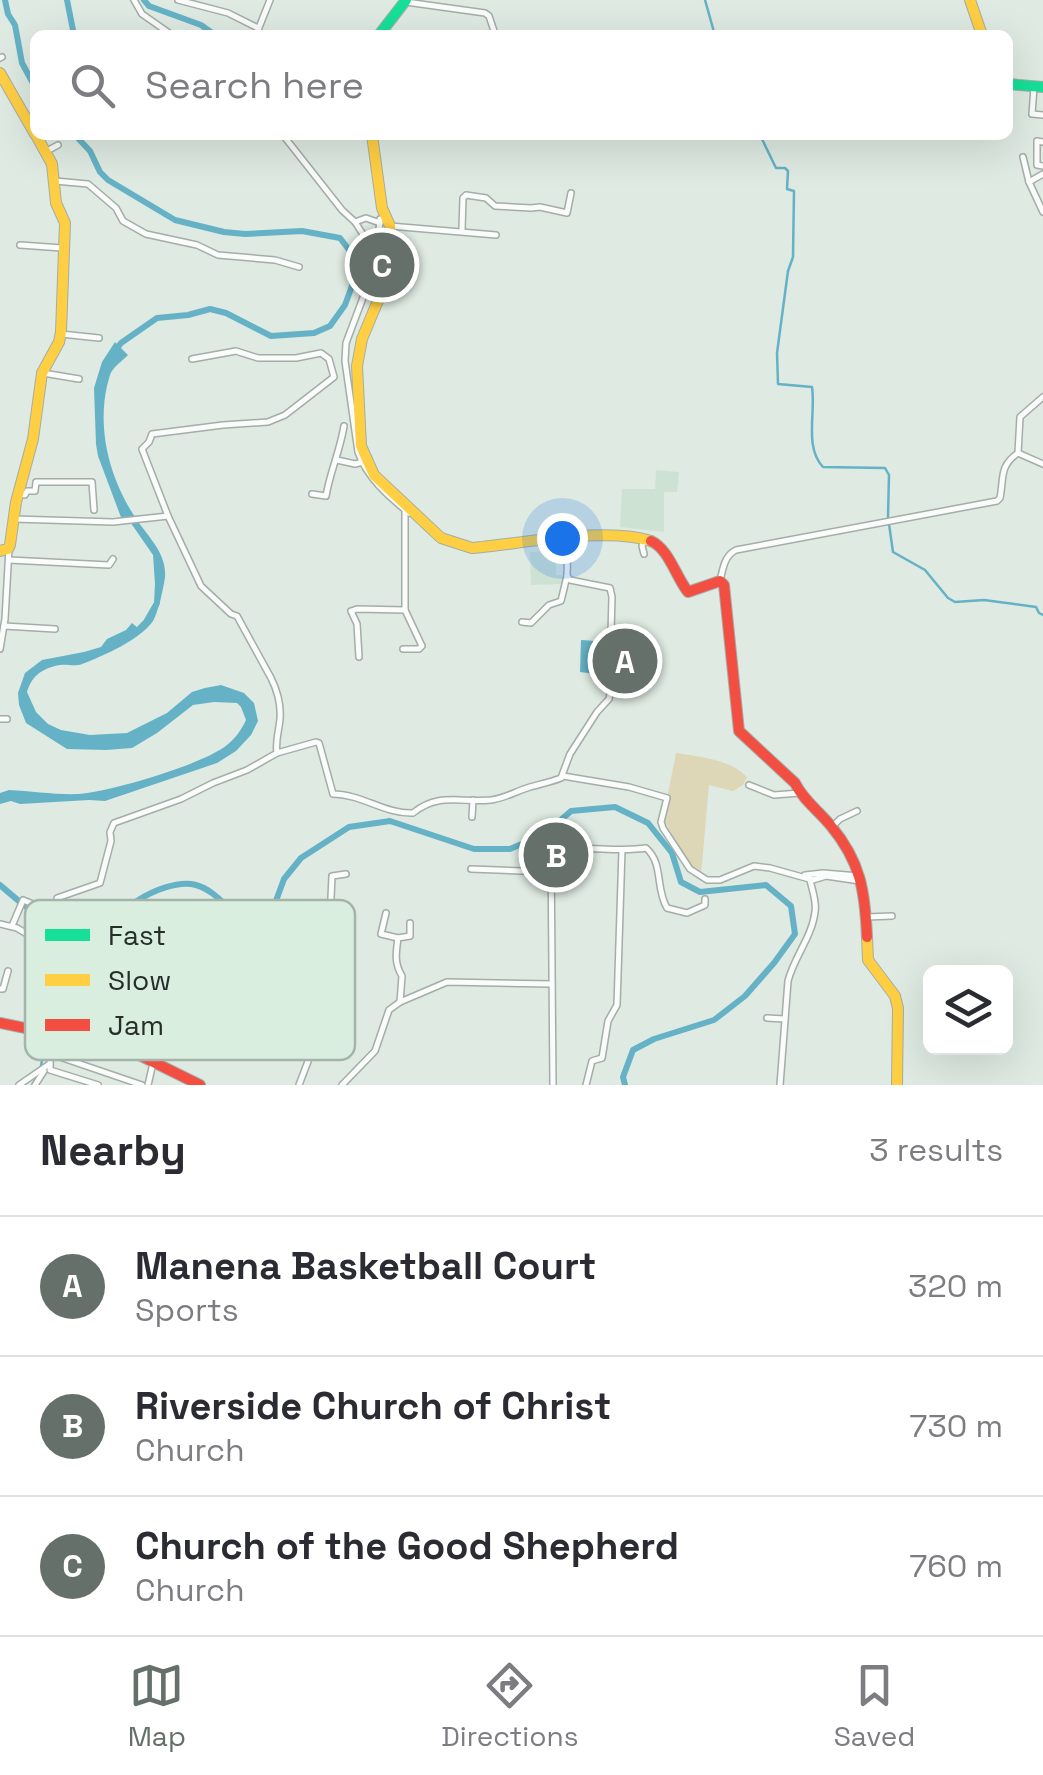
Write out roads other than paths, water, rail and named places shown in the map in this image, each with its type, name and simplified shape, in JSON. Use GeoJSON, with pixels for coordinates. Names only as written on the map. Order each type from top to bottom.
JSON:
{"type":"FeatureCollection","features":[{"type":"Feature","properties":{"kind":"street"},"geometry":{"type":"LineString","coordinates":[[134,0],[142,14],[165,30]]}},
{"type":"Feature","properties":{"kind":"street"},"geometry":{"type":"LineString","coordinates":[[178,0],[228,13],[255,30]]}},
{"type":"Feature","properties":{"kind":"street"},"geometry":{"type":"LineString","coordinates":[[257,30],[270,0]]}},
{"type":"Feature","properties":{"kind":"street"},"geometry":{"type":"LineString","coordinates":[[970,0],[980,30]]}},
{"type":"Feature","properties":{"kind":"street"},"geometry":{"type":"LineString","coordinates":[[383,30],[406,1],[411,1],[485,13],[494,30]]}},
{"type":"Feature","properties":{"kind":"street"},"geometry":{"type":"LineString","coordinates":[[0,73],[30,122]]}},
{"type":"Feature","properties":{"kind":"street"},"geometry":{"type":"LineString","coordinates":[[1013,84],[1038,87],[1032,114],[1043,115]]}},
{"type":"Feature","properties":{"kind":"street"},"geometry":{"type":"LineString","coordinates":[[287,140],[355,222],[374,253]]}},
{"type":"Feature","properties":{"kind":"street"},"geometry":{"type":"LineString","coordinates":[[354,394],[360,350],[387,279],[391,256],[373,140]]}},
{"type":"Feature","properties":{"kind":"street"},"geometry":{"type":"LineString","coordinates":[[1043,142],[1037,141],[1037,164],[1043,166]]}},
{"type":"Feature","properties":{"kind":"street"},"geometry":{"type":"LineString","coordinates":[[0,649],[8,553],[38,420],[43,379],[60,340],[66,220],[56,202],[56,180],[42,143],[58,145]]}},
{"type":"Feature","properties":{"kind":"street"},"geometry":{"type":"LineString","coordinates":[[1023,157],[1043,212]]}},
{"type":"Feature","properties":{"kind":"street"},"geometry":{"type":"LineString","coordinates":[[1029,182],[1043,174]]}},
{"type":"Feature","properties":{"kind":"street"},"geometry":{"type":"LineString","coordinates":[[56,180],[88,184],[116,208],[122,221],[146,234],[197,245],[228,257],[300,266]]}},
{"type":"Feature","properties":{"kind":"street"},"geometry":{"type":"LineString","coordinates":[[462,230],[466,195],[486,198],[496,206],[540,207],[568,214],[571,193]]}},
{"type":"Feature","properties":{"kind":"street"},"geometry":{"type":"LineString","coordinates":[[355,222],[366,218],[496,234]]}},
{"type":"Feature","properties":{"kind":"street"},"geometry":{"type":"LineString","coordinates":[[384,220],[344,361],[354,394],[364,462],[374,475],[440,538],[455,544],[472,548],[608,536],[644,538],[656,541],[688,592],[720,581]]}},
{"type":"Feature","properties":{"kind":"street"},"geometry":{"type":"LineString","coordinates":[[20,245],[66,243]]}},
{"type":"Feature","properties":{"kind":"street"},"geometry":{"type":"LineString","coordinates":[[60,340],[99,338]]}},
{"type":"Feature","properties":{"kind":"street"},"geometry":{"type":"LineString","coordinates":[[192,359],[236,351],[258,358],[321,354],[329,359],[332,379]]}},
{"type":"Feature","properties":{"kind":"street"},"geometry":{"type":"LineString","coordinates":[[43,379],[80,378]]}},
{"type":"Feature","properties":{"kind":"street"},"geometry":{"type":"LineString","coordinates":[[276,753],[281,716],[272,678],[237,616],[201,586],[142,449],[152,434],[268,422],[286,416],[332,379],[348,378]]}},
{"type":"Feature","properties":{"kind":"street"},"geometry":{"type":"LineString","coordinates":[[720,581],[726,560],[736,550],[996,501],[1006,463],[1018,453],[1020,417],[1043,397]]}},
{"type":"Feature","properties":{"kind":"street"},"geometry":{"type":"LineString","coordinates":[[312,494],[325,498],[344,426]]}},
{"type":"Feature","properties":{"kind":"street"},"geometry":{"type":"LineString","coordinates":[[1018,453],[1043,464]]}},
{"type":"Feature","properties":{"kind":"street"},"geometry":{"type":"LineString","coordinates":[[337,460],[364,462]]}},
{"type":"Feature","properties":{"kind":"street"},"geometry":{"type":"LineString","coordinates":[[23,485],[34,491],[36,482],[92,482],[94,510]]}},
{"type":"Feature","properties":{"kind":"street"},"geometry":{"type":"LineString","coordinates":[[403,649],[419,650],[422,646],[405,610],[410,512]]}},
{"type":"Feature","properties":{"kind":"street"},"geometry":{"type":"LineString","coordinates":[[15,519],[120,522],[168,516]]}},
{"type":"Feature","properties":{"kind":"street"},"geometry":{"type":"LineString","coordinates":[[115,530],[120,522]]}},
{"type":"Feature","properties":{"kind":"street"},"geometry":{"type":"LineString","coordinates":[[644,538],[644,554]]}},
{"type":"Feature","properties":{"kind":"street"},"geometry":{"type":"LineString","coordinates":[[522,622],[531,623],[549,605],[560,603],[567,576],[568,539]]}},
{"type":"Feature","properties":{"kind":"street"},"geometry":{"type":"LineString","coordinates":[[8,553],[110,564],[113,559]]}},
{"type":"Feature","properties":{"kind":"street"},"geometry":{"type":"LineString","coordinates":[[57,900],[100,883],[114,823],[180,799],[276,753],[320,743],[333,794],[347,794],[393,812],[413,814],[424,804],[437,800],[507,797],[559,780],[570,754],[609,699],[620,648],[611,633],[610,588],[570,580],[567,576]]}},
{"type":"Feature","properties":{"kind":"street"},"geometry":{"type":"LineString","coordinates":[[720,581],[724,585],[735,732],[795,783],[848,848],[861,879],[868,960],[895,996],[898,1008],[898,1085]]}},
{"type":"Feature","properties":{"kind":"street"},"geometry":{"type":"LineString","coordinates":[[359,656],[354,609],[405,610]]}},
{"type":"Feature","properties":{"kind":"street"},"geometry":{"type":"LineString","coordinates":[[4,626],[55,628]]}},
{"type":"Feature","properties":{"kind":"street"},"geometry":{"type":"LineString","coordinates":[[563,776],[629,787],[666,798],[662,828],[690,869],[707,880],[720,880],[754,866],[814,880],[826,876],[861,879]]}},
{"type":"Feature","properties":{"kind":"street"},"geometry":{"type":"LineString","coordinates":[[749,785],[774,795],[800,793]]}},
{"type":"Feature","properties":{"kind":"street"},"geometry":{"type":"LineString","coordinates":[[472,818],[473,800]]}},
{"type":"Feature","properties":{"kind":"street"},"geometry":{"type":"LineString","coordinates":[[832,827],[857,811]]}},
{"type":"Feature","properties":{"kind":"street"},"geometry":{"type":"LineString","coordinates":[[553,1085],[550,853],[598,847],[646,848],[658,867],[662,900],[669,910],[697,910],[706,904],[706,899]]}},
{"type":"Feature","properties":{"kind":"street"},"geometry":{"type":"LineString","coordinates":[[586,1085],[591,1064],[602,1058],[608,1021],[617,1004],[622,850]]}},
{"type":"Feature","properties":{"kind":"street"},"geometry":{"type":"LineString","coordinates":[[539,851],[539,871]]}},
{"type":"Feature","properties":{"kind":"street"},"geometry":{"type":"LineString","coordinates":[[471,869],[550,872]]}},
{"type":"Feature","properties":{"kind":"street"},"geometry":{"type":"LineString","coordinates":[[798,876],[823,873],[861,879]]}},
{"type":"Feature","properties":{"kind":"street"},"geometry":{"type":"LineString","coordinates":[[331,900],[332,876],[346,874]]}},
{"type":"Feature","properties":{"kind":"street"},"geometry":{"type":"LineString","coordinates":[[780,1085],[791,966],[810,933],[816,911],[809,877]]}},
{"type":"Feature","properties":{"kind":"street"},"geometry":{"type":"LineString","coordinates":[[12,926],[25,901]]}},
{"type":"Feature","properties":{"kind":"street"},"geometry":{"type":"LineString","coordinates":[[386,913],[381,934],[409,937],[410,923]]}},
{"type":"Feature","properties":{"kind":"street"},"geometry":{"type":"LineString","coordinates":[[866,917],[892,916]]}},
{"type":"Feature","properties":{"kind":"street"},"geometry":{"type":"LineString","coordinates":[[0,924],[25,935]]}},
{"type":"Feature","properties":{"kind":"street"},"geometry":{"type":"LineString","coordinates":[[398,938],[400,1002]]}},
{"type":"Feature","properties":{"kind":"street"},"geometry":{"type":"LineString","coordinates":[[0,989],[4,990],[8,971]]}},
{"type":"Feature","properties":{"kind":"street"},"geometry":{"type":"LineString","coordinates":[[342,1085],[375,1051],[389,1010],[400,1002],[447,982],[552,984]]}},
{"type":"Feature","properties":{"kind":"street"},"geometry":{"type":"LineString","coordinates":[[768,1018],[784,1019]]}},
{"type":"Feature","properties":{"kind":"street"},"geometry":{"type":"LineString","coordinates":[[0,1024],[25,1028]]}},
{"type":"Feature","properties":{"kind":"street"},"geometry":{"type":"LineString","coordinates":[[36,1083],[47,1068],[48,1060]]}},
{"type":"Feature","properties":{"kind":"street"},"geometry":{"type":"LineString","coordinates":[[69,1060],[145,1085],[154,1060],[200,1085]]}},
{"type":"Feature","properties":{"kind":"street"},"geometry":{"type":"LineString","coordinates":[[299,1085],[308,1060]]}},
{"type":"Feature","properties":{"kind":"street"},"geometry":{"type":"LineString","coordinates":[[47,1068],[98,1085]]}},
{"type":"Feature","properties":{"kind":"street"},"geometry":{"type":"LineString","coordinates":[[19,1085],[47,1068]]}},
{"type":"Feature","properties":{"kind":"water"},"geometry":{"type":"Polygon","coordinates":[[[115,342],[128,355],[111,372],[107,386],[105,437],[126,502],[163,560],[165,577],[160,599],[153,621],[139,635],[82,664],[43,670],[27,692],[36,712],[48,724],[90,735],[127,733],[167,713],[192,692],[221,685],[244,693],[254,703],[258,721],[236,751],[217,763],[105,801],[0,804],[0,793],[9,790],[79,794],[156,776],[227,745],[246,720],[237,703],[193,705],[132,748],[67,749],[26,723],[19,705],[18,693],[25,673],[42,660],[101,647],[132,623],[139,629],[155,603],[155,553],[132,519],[122,520],[96,444],[94,388],[102,362],[115,342]]]}},
{"type":"Feature","properties":{"kind":"water"},"geometry":{"type":"Polygon","coordinates":[[[581,640],[596,641],[597,674],[580,672],[581,640]]]}},
{"type":"Feature","properties":{"kind":"waterway"},"geometry":{"type":"LineString","coordinates":[[5,0],[15,25],[22,63],[30,78]]}},
{"type":"Feature","properties":{"kind":"waterway"},"geometry":{"type":"LineString","coordinates":[[67,0],[73,30]]}},
{"type":"Feature","properties":{"kind":"waterway"},"geometry":{"type":"LineString","coordinates":[[144,0],[149,6],[208,30]]}},
{"type":"Feature","properties":{"kind":"waterway"},"geometry":{"type":"LineString","coordinates":[[705,0],[713,30]]}},
{"type":"Feature","properties":{"kind":"waterway"},"geometry":{"type":"LineString","coordinates":[[80,140],[108,180],[175,220],[224,232],[302,231],[340,238],[353,255],[356,275],[345,305],[330,326],[314,333],[271,336],[210,309],[157,318],[116,350]]}},
{"type":"Feature","properties":{"kind":"waterway"},"geometry":{"type":"LineString","coordinates":[[762,140],[776,168],[788,171],[787,189],[794,191],[793,257],[777,353],[778,384],[812,387],[812,440],[817,459],[823,467],[885,468],[889,475],[888,517],[893,552],[925,570],[948,598],[955,602],[984,600],[1036,607],[1043,615]]}},
{"type":"Feature","properties":{"kind":"waterway"},"geometry":{"type":"LineString","coordinates":[[129,515],[156,554],[158,584],[157,603],[136,632]]}},
{"type":"Feature","properties":{"kind":"waterway"},"geometry":{"type":"LineString","coordinates":[[276,900],[284,879],[301,858],[349,827],[390,821],[474,849],[510,849],[545,834],[571,811],[615,807],[648,823],[672,853],[681,882],[700,892],[766,885],[791,906],[795,934],[745,996],[714,1020],[654,1039],[633,1050],[623,1077],[625,1085]]}},
{"type":"Feature","properties":{"kind":"waterway"},"geometry":{"type":"LineString","coordinates":[[138,900],[181,884],[196,885],[220,900]]}},
{"type":"Feature","properties":{"kind":"waterway"},"geometry":{"type":"LineString","coordinates":[[0,885],[25,906]]}},
{"type":"Feature","properties":{"kind":"waterway"},"geometry":{"type":"LineString","coordinates":[[41,1066],[42,1060]]}},
{"type":"Feature","properties":{"kind":"place","name":"Church of the Good Shepherd"},"geometry":{"type":"Point","coordinates":[382,265]}},
{"type":"Feature","properties":{"kind":"place","name":"Manena Basketball Court"},"geometry":{"type":"Point","coordinates":[625,661]}},
{"type":"Feature","properties":{"kind":"place","name":"Riverside Church of Christ"},"geometry":{"type":"Point","coordinates":[556,855]}}]}
